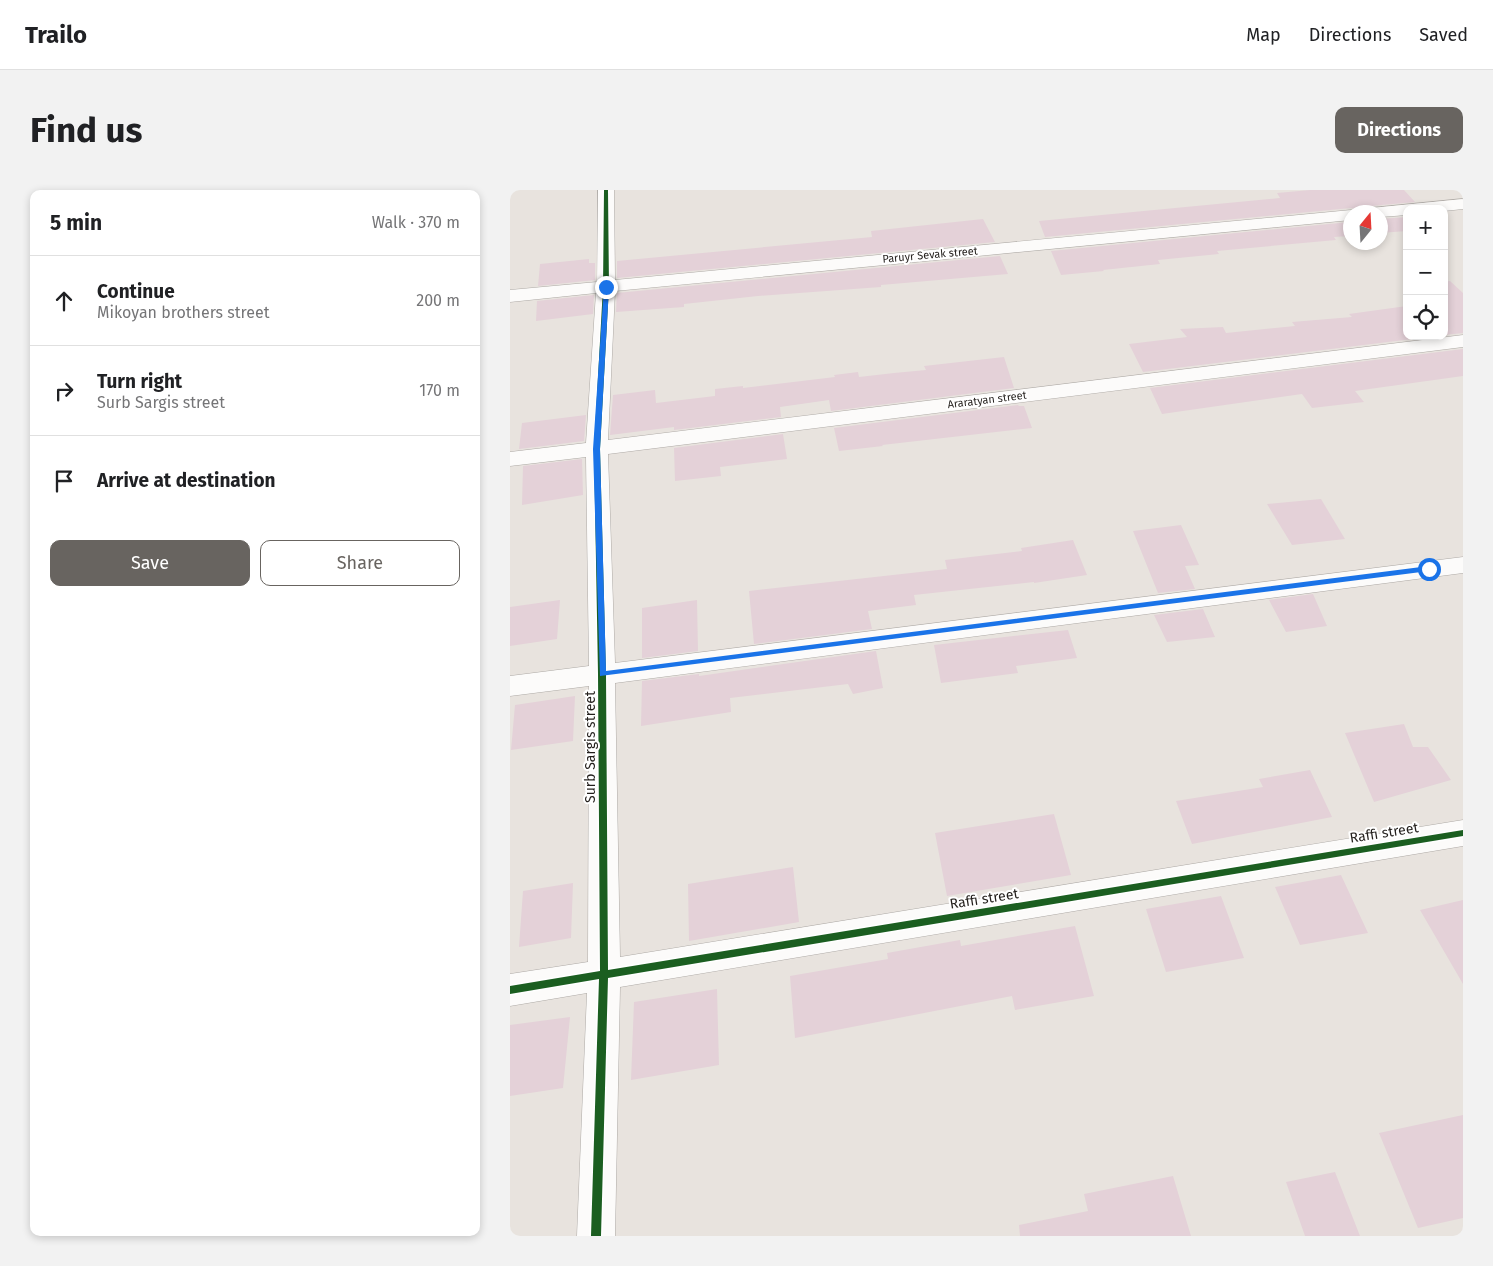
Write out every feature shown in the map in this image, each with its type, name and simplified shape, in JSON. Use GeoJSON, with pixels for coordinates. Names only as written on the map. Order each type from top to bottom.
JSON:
{"type":"FeatureCollection","features":[{"type":"Feature","properties":{"kind":"street","name":"Surb Sargis street"},"geometry":{"type":"LineString","coordinates":[[596,1236],[604,974],[602,674],[597,449],[606,287],[606,190]]}},
{"type":"Feature","properties":{"kind":"street"},"geometry":{"type":"LineString","coordinates":[[1448,206],[1463,204]]}},
{"type":"Feature","properties":{"kind":"street"},"geometry":{"type":"LineString","coordinates":[[1388,211],[1403,210]]}},
{"type":"Feature","properties":{"kind":"street","name":"Paruyr Sevak street"},"geometry":{"type":"LineString","coordinates":[[510,296],[1343,216]]}},
{"type":"Feature","properties":{"kind":"street","name":"Araratyan street"},"geometry":{"type":"LineString","coordinates":[[510,459],[1463,340]]}},
{"type":"Feature","properties":{"kind":"street"},"geometry":{"type":"LineString","coordinates":[[510,686],[1463,565]]}},
{"type":"Feature","properties":{"kind":"street","name":"Raffi street"},"geometry":{"type":"LineString","coordinates":[[510,990],[1463,833]]}},
{"type":"Feature","properties":{"kind":"building"},"geometry":{"type":"Polygon","coordinates":[[[1310,190],[1404,190],[1415,202],[1382,205],[1343,205],[1343,209],[1045,237],[1039,221],[1280,198],[1277,193],[1310,190]]]}},
{"type":"Feature","properties":{"kind":"building"},"geometry":{"type":"Polygon","coordinates":[[[1403,217],[1403,231],[1388,232],[1388,218],[1403,217]]]}},
{"type":"Feature","properties":{"kind":"building"},"geometry":{"type":"Polygon","coordinates":[[[983,219],[995,242],[617,278],[617,261],[872,237],[871,231],[983,219]]]}},
{"type":"Feature","properties":{"kind":"building"},"geometry":{"type":"Polygon","coordinates":[[[1343,223],[1343,236],[1334,237],[1336,240],[1217,251],[1219,254],[1158,260],[1160,264],[1104,271],[1061,275],[1051,251],[1343,223]]]}},
{"type":"Feature","properties":{"kind":"building"},"geometry":{"type":"Polygon","coordinates":[[[1000,256],[1008,274],[881,285],[881,287],[758,296],[684,304],[684,307],[616,312],[617,293],[1000,256]]]}},
{"type":"Feature","properties":{"kind":"building"},"geometry":{"type":"Polygon","coordinates":[[[589,259],[589,263],[595,263],[595,280],[538,286],[540,264],[589,259]]]}},
{"type":"Feature","properties":{"kind":"building"},"geometry":{"type":"Polygon","coordinates":[[[1448,281],[1463,293],[1463,333],[1448,335],[1448,281]]]}},
{"type":"Feature","properties":{"kind":"building"},"geometry":{"type":"Polygon","coordinates":[[[594,295],[593,314],[536,321],[537,301],[594,295]]]}},
{"type":"Feature","properties":{"kind":"building"},"geometry":{"type":"Polygon","coordinates":[[[1403,307],[1404,340],[1143,372],[1129,344],[1187,337],[1180,329],[1223,327],[1226,333],[1295,326],[1292,322],[1352,317],[1349,314],[1403,307]]]}},
{"type":"Feature","properties":{"kind":"building"},"geometry":{"type":"Polygon","coordinates":[[[1463,349],[1463,376],[1355,391],[1364,402],[1312,408],[1302,394],[1162,414],[1150,388],[1463,349]]]}},
{"type":"Feature","properties":{"kind":"building"},"geometry":{"type":"Polygon","coordinates":[[[1004,357],[1014,388],[831,411],[829,400],[780,407],[781,417],[674,430],[674,427],[610,435],[613,395],[655,390],[656,403],[715,396],[715,389],[743,386],[743,388],[835,377],[834,375],[858,372],[859,377],[926,370],[924,366],[1004,357]]]}},
{"type":"Feature","properties":{"kind":"building"},"geometry":{"type":"Polygon","coordinates":[[[1018,405],[1024,406],[1032,428],[839,451],[834,428],[1018,405]]]}},
{"type":"Feature","properties":{"kind":"building"},"geometry":{"type":"Polygon","coordinates":[[[586,415],[584,441],[519,449],[522,423],[586,415]]]}},
{"type":"Feature","properties":{"kind":"building"},"geometry":{"type":"Polygon","coordinates":[[[783,434],[787,459],[720,467],[721,476],[675,481],[674,448],[783,434]]]}},
{"type":"Feature","properties":{"kind":"building"},"geometry":{"type":"Polygon","coordinates":[[[582,459],[583,495],[522,505],[523,466],[582,459]]]}},
{"type":"Feature","properties":{"kind":"building"},"geometry":{"type":"Polygon","coordinates":[[[1321,499],[1345,539],[1292,545],[1267,504],[1321,499]]]}},
{"type":"Feature","properties":{"kind":"building"},"geometry":{"type":"Polygon","coordinates":[[[1181,525],[1199,565],[1185,566],[1195,589],[1158,593],[1133,531],[1181,525]]]}},
{"type":"Feature","properties":{"kind":"building"},"geometry":{"type":"Polygon","coordinates":[[[1073,540],[1087,575],[1034,583],[914,595],[916,605],[868,611],[872,629],[754,644],[749,591],[947,569],[945,560],[1022,551],[1021,548],[1073,540]]]}},
{"type":"Feature","properties":{"kind":"building"},"geometry":{"type":"Polygon","coordinates":[[[1313,594],[1327,626],[1286,632],[1269,600],[1313,594]]]}},
{"type":"Feature","properties":{"kind":"building"},"geometry":{"type":"Polygon","coordinates":[[[560,600],[557,639],[510,646],[510,607],[560,600]]]}},
{"type":"Feature","properties":{"kind":"building"},"geometry":{"type":"Polygon","coordinates":[[[697,600],[698,651],[642,658],[642,608],[697,600]]]}},
{"type":"Feature","properties":{"kind":"building"},"geometry":{"type":"Polygon","coordinates":[[[1203,609],[1215,637],[1167,642],[1154,615],[1203,609]]]}},
{"type":"Feature","properties":{"kind":"building"},"geometry":{"type":"Polygon","coordinates":[[[1068,630],[1077,658],[1016,666],[1018,673],[941,683],[934,645],[1068,630]]]}},
{"type":"Feature","properties":{"kind":"building"},"geometry":{"type":"Polygon","coordinates":[[[876,651],[883,688],[853,694],[848,684],[730,698],[731,712],[641,726],[642,681],[699,674],[699,676],[876,651]]]}},
{"type":"Feature","properties":{"kind":"building"},"geometry":{"type":"Polygon","coordinates":[[[575,696],[573,741],[511,750],[515,705],[575,696]]]}},
{"type":"Feature","properties":{"kind":"building"},"geometry":{"type":"Polygon","coordinates":[[[1404,724],[1413,747],[1428,747],[1451,780],[1374,802],[1345,733],[1404,724]]]}},
{"type":"Feature","properties":{"kind":"building"},"geometry":{"type":"Polygon","coordinates":[[[1310,770],[1332,817],[1192,844],[1176,801],[1263,787],[1259,779],[1310,770]]]}},
{"type":"Feature","properties":{"kind":"building"},"geometry":{"type":"Polygon","coordinates":[[[1054,814],[1071,875],[947,896],[935,833],[1054,814]]]}},
{"type":"Feature","properties":{"kind":"building"},"geometry":{"type":"Polygon","coordinates":[[[793,867],[799,922],[689,941],[688,884],[793,867]]]}},
{"type":"Feature","properties":{"kind":"building"},"geometry":{"type":"Polygon","coordinates":[[[1341,875],[1368,933],[1300,945],[1275,887],[1341,875]]]}},
{"type":"Feature","properties":{"kind":"building"},"geometry":{"type":"Polygon","coordinates":[[[573,883],[571,938],[519,947],[523,891],[573,883]]]}},
{"type":"Feature","properties":{"kind":"building"},"geometry":{"type":"Polygon","coordinates":[[[1221,896],[1244,958],[1166,972],[1146,909],[1221,896]]]}},
{"type":"Feature","properties":{"kind":"building"},"geometry":{"type":"Polygon","coordinates":[[[1463,900],[1463,984],[1420,910],[1463,900]]]}},
{"type":"Feature","properties":{"kind":"building"},"geometry":{"type":"Polygon","coordinates":[[[1075,926],[1094,996],[1015,1010],[1012,996],[795,1038],[790,976],[888,959],[887,953],[960,940],[961,946],[1075,926]]]}},
{"type":"Feature","properties":{"kind":"building"},"geometry":{"type":"Polygon","coordinates":[[[717,989],[719,1065],[631,1080],[634,1002],[717,989]]]}},
{"type":"Feature","properties":{"kind":"building"},"geometry":{"type":"Polygon","coordinates":[[[570,1017],[563,1088],[510,1096],[510,1025],[570,1017]]]}},
{"type":"Feature","properties":{"kind":"building"},"geometry":{"type":"Polygon","coordinates":[[[1463,1115],[1463,1218],[1418,1228],[1379,1133],[1463,1115]]]}},
{"type":"Feature","properties":{"kind":"building"},"geometry":{"type":"Polygon","coordinates":[[[1335,1172],[1360,1236],[1305,1236],[1286,1182],[1335,1172]]]}},
{"type":"Feature","properties":{"kind":"building"},"geometry":{"type":"Polygon","coordinates":[[[1173,1176],[1191,1236],[1020,1236],[1019,1225],[1088,1211],[1084,1194],[1173,1176]]]}},
{"type":"Feature","properties":{"kind":"cycle path"},"geometry":{"type":"LineString","coordinates":[[596,1236],[604,974],[602,674],[597,449],[606,287],[606,190]]}},
{"type":"Feature","properties":{"kind":"cycle path"},"geometry":{"type":"LineString","coordinates":[[510,990],[1463,833]]}},
{"type":"Feature","properties":{"kind":"route"},"geometry":{"type":"LineString","coordinates":[[606,287],[597,449],[602,674],[1429,569]]}}]}
